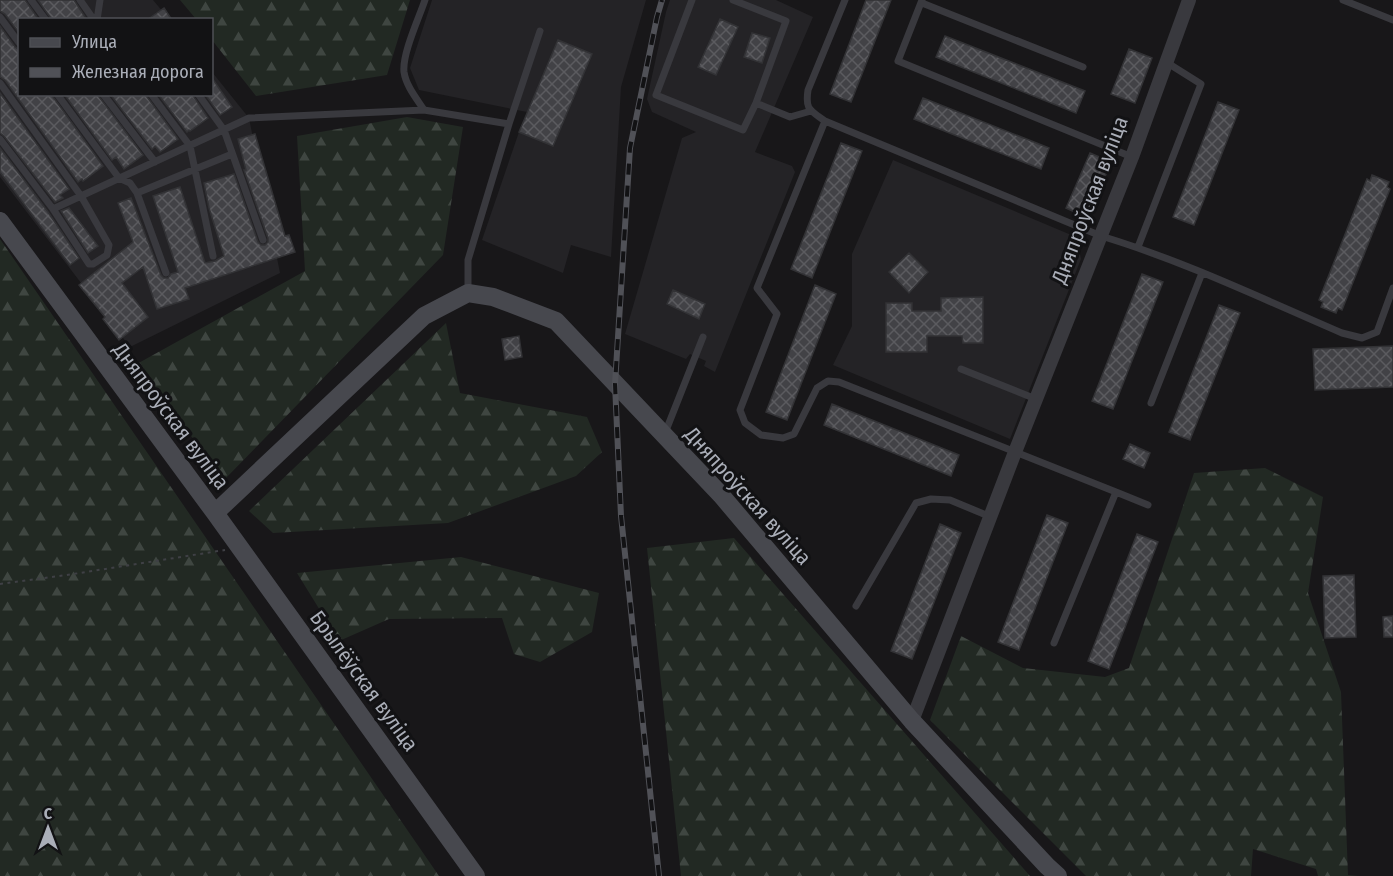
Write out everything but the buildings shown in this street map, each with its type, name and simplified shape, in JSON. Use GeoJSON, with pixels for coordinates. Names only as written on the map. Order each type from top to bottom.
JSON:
{"type":"FeatureCollection","features":[{"type":"Feature","properties":{"kind":"street","name":"Дняпроўская вуліца"},"geometry":{"type":"LineString","coordinates":[[0,221],[215,513],[424,316],[468,293],[493,297],[556,321],[721,495],[912,721],[1035,399],[1132,157],[1189,0]]}},
{"type":"Feature","properties":{"kind":"street","name":"Брылёўская вуліца"},"geometry":{"type":"LineString","coordinates":[[215,513],[476,876]]}},
{"type":"Feature","properties":{"kind":"street"},"geometry":{"type":"LineString","coordinates":[[912,721],[1058,876]]}},
{"type":"Feature","properties":{"kind":"lane"},"geometry":{"type":"LineString","coordinates":[[32,0],[45,18]]}},
{"type":"Feature","properties":{"kind":"lane"},"geometry":{"type":"LineString","coordinates":[[80,0],[94,18]]}},
{"type":"Feature","properties":{"kind":"lane"},"geometry":{"type":"LineString","coordinates":[[96,18],[100,0]]}},
{"type":"Feature","properties":{"kind":"lane"},"geometry":{"type":"LineString","coordinates":[[424,110],[404,73],[406,56],[425,0]]}},
{"type":"Feature","properties":{"kind":"lane"},"geometry":{"type":"LineString","coordinates":[[692,0],[656,96],[743,130],[756,103],[786,21],[733,0]]}},
{"type":"Feature","properties":{"kind":"lane"},"geometry":{"type":"LineString","coordinates":[[845,0],[808,90],[807,103],[812,111],[825,121],[1101,236],[1137,247],[1202,273],[1342,333],[1362,338],[1377,332],[1393,288]]}},
{"type":"Feature","properties":{"kind":"lane"},"geometry":{"type":"LineString","coordinates":[[1343,0],[1393,20]]}},
{"type":"Feature","properties":{"kind":"lane"},"geometry":{"type":"LineString","coordinates":[[1083,68],[922,2],[898,62],[1132,157]]}},
{"type":"Feature","properties":{"kind":"lane"},"geometry":{"type":"LineString","coordinates":[[0,17],[18,41]]}},
{"type":"Feature","properties":{"kind":"lane"},"geometry":{"type":"LineString","coordinates":[[468,293],[468,260],[540,31]]}},
{"type":"Feature","properties":{"kind":"lane"},"geometry":{"type":"LineString","coordinates":[[1137,247],[1201,84],[1166,62]]}},
{"type":"Feature","properties":{"kind":"lane"},"geometry":{"type":"LineString","coordinates":[[0,82],[81,196],[109,245],[107,255],[89,264],[53,209],[0,139]]}},
{"type":"Feature","properties":{"kind":"lane"},"geometry":{"type":"LineString","coordinates":[[58,96],[119,178],[130,183],[137,192],[166,273]]}},
{"type":"Feature","properties":{"kind":"lane"},"geometry":{"type":"LineString","coordinates":[[106,96],[155,162]]}},
{"type":"Feature","properties":{"kind":"lane"},"geometry":{"type":"LineString","coordinates":[[152,96],[190,146],[213,256]]}},
{"type":"Feature","properties":{"kind":"lane"},"geometry":{"type":"LineString","coordinates":[[199,96],[224,130],[263,240]]}},
{"type":"Feature","properties":{"kind":"lane"},"geometry":{"type":"LineString","coordinates":[[756,103],[789,117],[812,111]]}},
{"type":"Feature","properties":{"kind":"lane"},"geometry":{"type":"LineString","coordinates":[[53,209],[249,118],[424,110],[509,124]]}},
{"type":"Feature","properties":{"kind":"lane"},"geometry":{"type":"LineString","coordinates":[[825,121],[757,288],[777,314],[740,410],[745,423],[761,435],[783,438],[794,434],[817,388],[828,381],[839,382],[1148,505]]}},
{"type":"Feature","properties":{"kind":"lane"},"geometry":{"type":"LineString","coordinates":[[137,192],[232,154]]}},
{"type":"Feature","properties":{"kind":"lane"},"geometry":{"type":"LineString","coordinates":[[1151,403],[1202,273]]}},
{"type":"Feature","properties":{"kind":"lane"},"geometry":{"type":"LineString","coordinates":[[664,435],[703,337]]}},
{"type":"Feature","properties":{"kind":"lane"},"geometry":{"type":"LineString","coordinates":[[961,369],[1035,399]]}},
{"type":"Feature","properties":{"kind":"lane"},"geometry":{"type":"LineString","coordinates":[[1054,643],[1116,492]]}},
{"type":"Feature","properties":{"kind":"lane"},"geometry":{"type":"LineString","coordinates":[[856,606],[916,503],[931,499],[950,500],[991,516]]}},
{"type":"Feature","properties":{"kind":"path"},"geometry":{"type":"LineString","coordinates":[[0,584],[239,548]]}},
{"type":"Feature","properties":{"kind":"shaded area"},"geometry":{"type":"Polygon","coordinates":[[[0,0],[153,0],[168,18],[18,18],[18,96],[213,96],[213,73],[249,118],[280,273],[130,347],[0,177],[0,0]]]}},
{"type":"Feature","properties":{"kind":"shaded area"},"geometry":{"type":"Polygon","coordinates":[[[432,0],[646,0],[621,87],[611,257],[571,245],[563,273],[482,240],[527,112],[419,90],[410,68],[432,0]]]}},
{"type":"Feature","properties":{"kind":"shaded area"},"geometry":{"type":"Polygon","coordinates":[[[670,0],[776,0],[813,17],[755,152],[792,166],[795,172],[715,372],[704,366],[706,361],[690,354],[686,359],[625,334],[682,138],[696,132],[652,112],[647,99],[670,0]]]}},
{"type":"Feature","properties":{"kind":"shaded area"},"geometry":{"type":"Polygon","coordinates":[[[893,160],[1076,237],[1081,259],[1010,439],[833,365],[852,326],[852,254],[893,160]]]}},
{"type":"Feature","properties":{"kind":"green space"},"geometry":{"type":"Polygon","coordinates":[[[180,0],[410,0],[387,75],[256,96],[213,41],[213,18],[195,18],[180,0]]]}},
{"type":"Feature","properties":{"kind":"green space"},"geometry":{"type":"Polygon","coordinates":[[[407,117],[463,127],[443,255],[225,479],[135,365],[305,271],[297,136],[407,117]]]}},
{"type":"Feature","properties":{"kind":"green space"},"geometry":{"type":"Polygon","coordinates":[[[0,239],[439,876],[0,876],[0,239]]]}},
{"type":"Feature","properties":{"kind":"green space"},"geometry":{"type":"Polygon","coordinates":[[[446,323],[460,393],[587,417],[602,452],[576,476],[448,523],[273,533],[249,511],[446,323]]]}},
{"type":"Feature","properties":{"kind":"green space"},"geometry":{"type":"Polygon","coordinates":[[[1265,468],[1323,497],[1308,593],[1341,692],[1348,875],[1359,876],[1318,876],[1316,869],[1253,849],[1251,876],[1086,876],[930,720],[961,636],[1023,668],[1105,677],[1129,668],[1194,473],[1265,468]]]}},
{"type":"Feature","properties":{"kind":"green space"},"geometry":{"type":"Polygon","coordinates":[[[734,538],[1030,876],[681,876],[647,548],[734,538]]]}},
{"type":"Feature","properties":{"kind":"green space"},"geometry":{"type":"Polygon","coordinates":[[[461,557],[599,593],[592,632],[540,662],[514,654],[502,618],[389,619],[339,641],[297,573],[461,557]]]}},
{"type":"Feature","properties":{"kind":"railway"},"geometry":{"type":"LineString","coordinates":[[659,876],[621,516],[615,384],[630,148],[662,0]]}}]}
